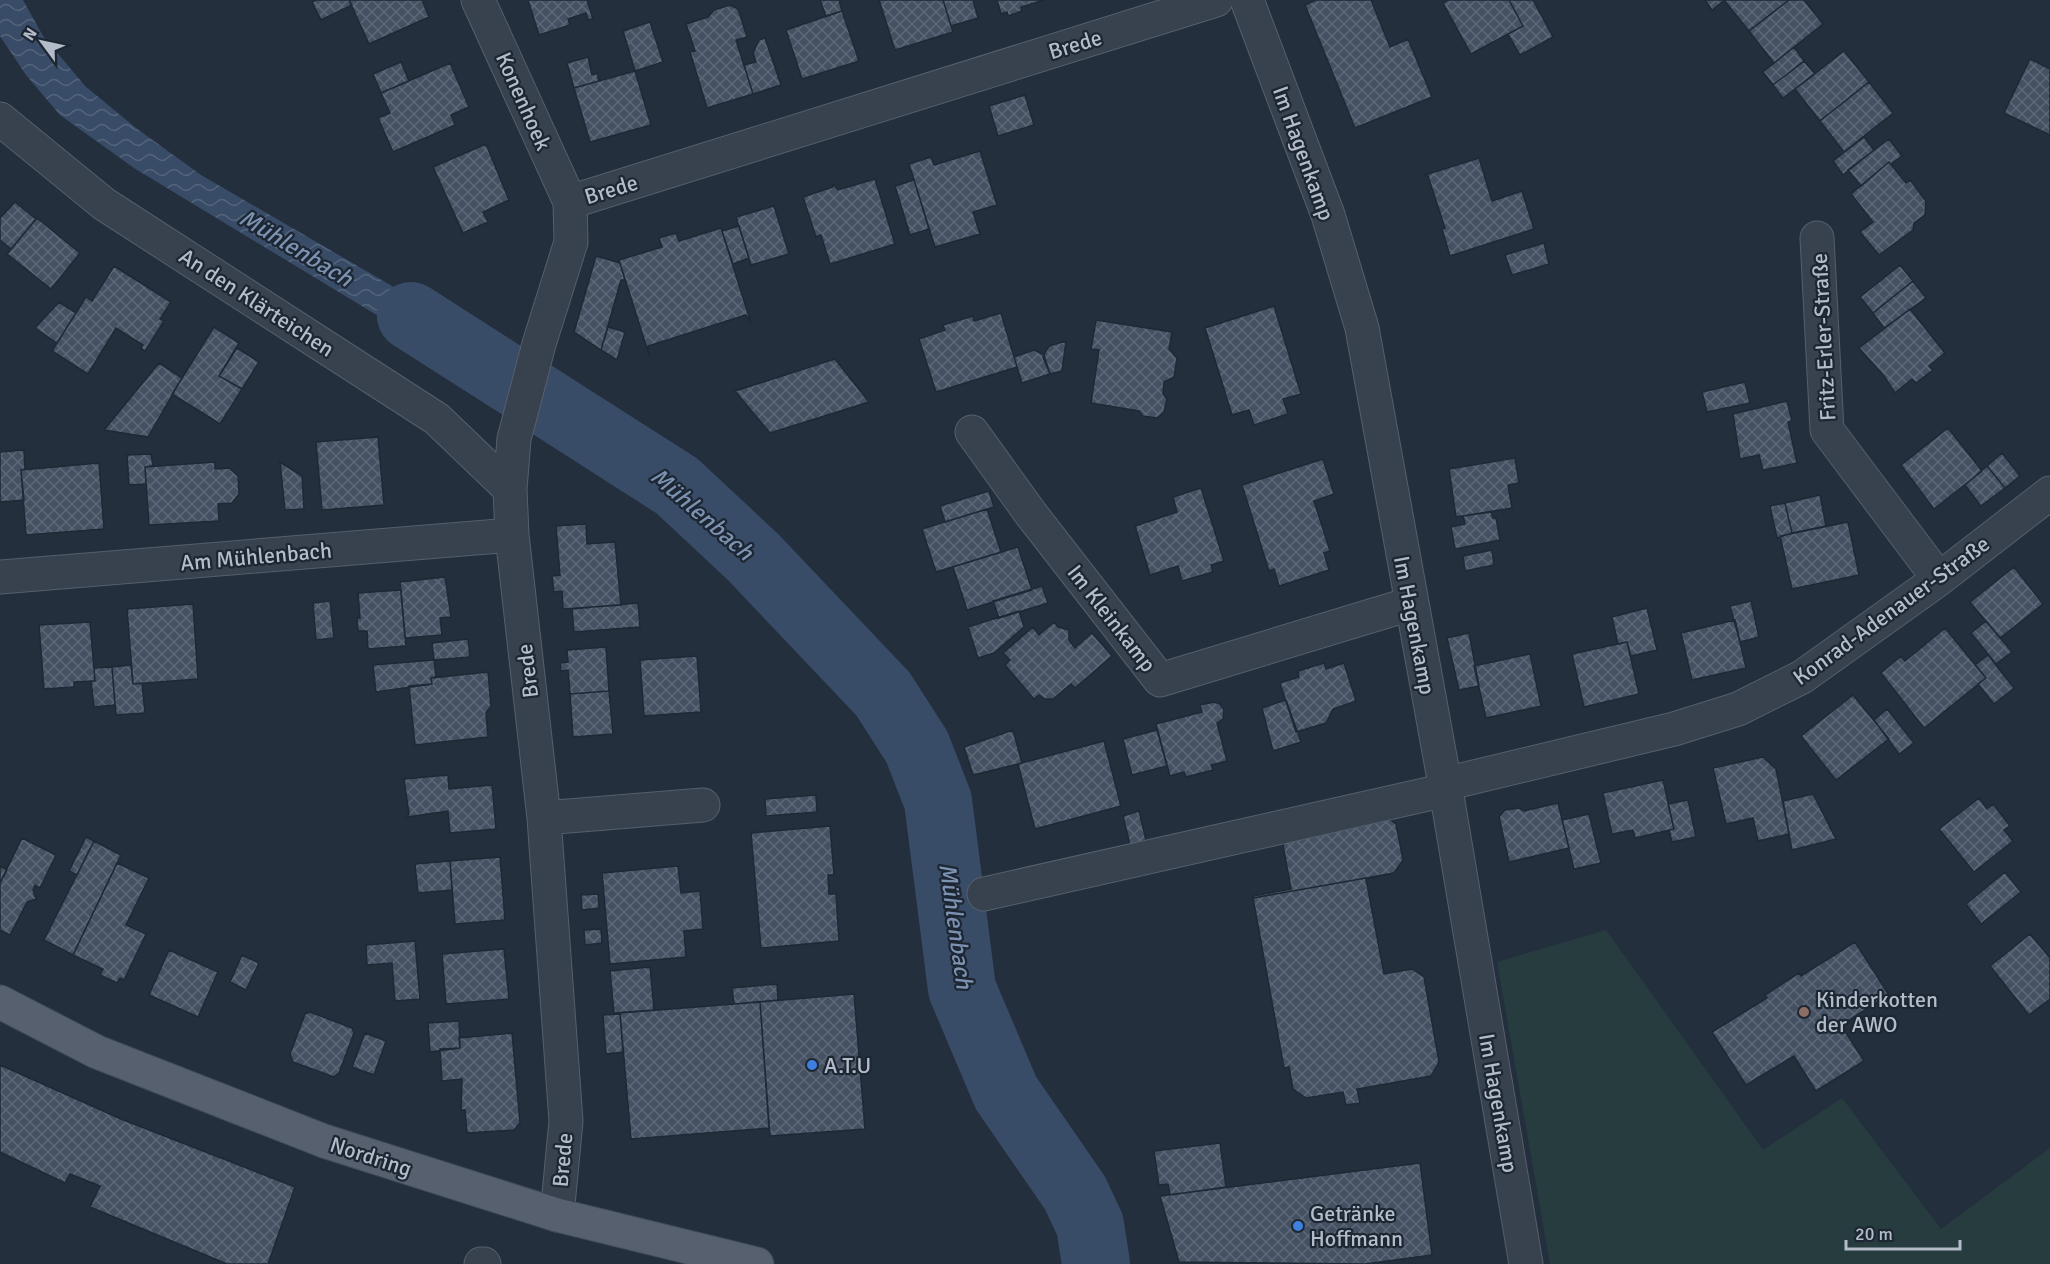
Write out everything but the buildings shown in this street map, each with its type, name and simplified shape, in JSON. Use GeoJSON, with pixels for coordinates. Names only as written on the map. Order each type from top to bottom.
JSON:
{"type":"FeatureCollection","features":[{"type":"Feature","properties":{"kind":"main road","name":"Nordring"},"geometry":{"type":"LineString","coordinates":[[0,1002],[97,1052],[324,1142],[557,1215],[758,1264]]}},
{"type":"Feature","properties":{"kind":"street","name":"Konenhoek"},"geometry":{"type":"LineString","coordinates":[[478,0],[570,202]]}},
{"type":"Feature","properties":{"kind":"street","name":"Brede"},"geometry":{"type":"LineString","coordinates":[[557,1215],[566,1121],[544,818],[512,535],[510,489],[514,439],[538,344],[571,242],[570,202],[1216,0]]}},
{"type":"Feature","properties":{"kind":"street","name":"Im Hagenkamp"},"geometry":{"type":"LineString","coordinates":[[1247,0],[1328,215],[1362,328],[1410,604],[1446,787],[1526,1264]]}},
{"type":"Feature","properties":{"kind":"street","name":"An den Klärteichen"},"geometry":{"type":"LineString","coordinates":[[0,119],[105,204],[437,419],[510,489]]}},
{"type":"Feature","properties":{"kind":"street","name":"Fritz-Erler-Straße"},"geometry":{"type":"LineString","coordinates":[[1817,238],[1827,430],[1939,579]]}},
{"type":"Feature","properties":{"kind":"street","name":"Im Kleinkamp"},"geometry":{"type":"LineString","coordinates":[[972,432],[1031,514],[1160,680],[1410,604]]}},
{"type":"Feature","properties":{"kind":"street","name":"Konrad-Adenauer-Straße"},"geometry":{"type":"LineString","coordinates":[[984,894],[1446,787],[1674,729],[1738,709],[1802,677],[2046,505]]}},
{"type":"Feature","properties":{"kind":"street","name":"Am Mühlenbach"},"geometry":{"type":"LineString","coordinates":[[0,577],[512,535]]}},
{"type":"Feature","properties":{"kind":"street"},"geometry":{"type":"LineString","coordinates":[[544,818],[703,805]]}},
{"type":"Feature","properties":{"kind":"green space"},"geometry":{"type":"Polygon","coordinates":[[[1606,930],[1763,1150],[1842,1098],[1941,1229],[2050,1148],[2050,1264],[1550,1264],[1497,962],[1606,930]]]}},
{"type":"Feature","properties":{"kind":"water"},"geometry":{"type":"Polygon","coordinates":[[[0,0],[23,0],[43,36],[85,86],[136,128],[201,175],[497,347],[484,380],[134,168],[60,115],[26,75],[0,36],[0,0]]]}},
{"type":"Feature","properties":{"kind":"waterway","name":"Mühlenbach"},"geometry":{"type":"LineString","coordinates":[[411,316],[677,486],[753,557],[883,694],[917,747],[938,801],[962,989],[1006,1093],[1075,1193],[1090,1225],[1096,1264]]}},
{"type":"Feature","properties":{"kind":"place","name":"Kinderkotten der AWO"},"geometry":{"type":"Point","coordinates":[1804,1012]}},
{"type":"Feature","properties":{"kind":"place","name":"A.T.U"},"geometry":{"type":"Point","coordinates":[812,1065]}},
{"type":"Feature","properties":{"kind":"place","name":"Getränke Hoffmann"},"geometry":{"type":"Point","coordinates":[1298,1226]}}]}
